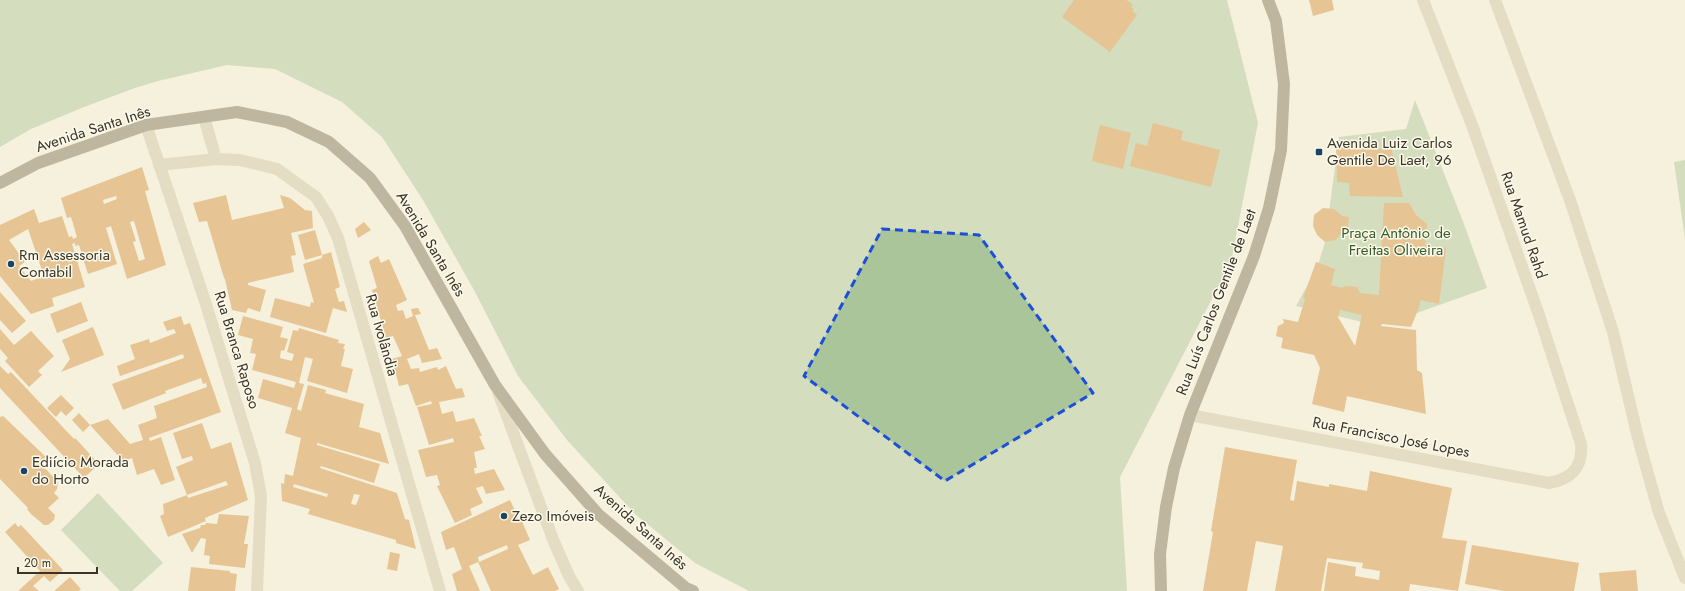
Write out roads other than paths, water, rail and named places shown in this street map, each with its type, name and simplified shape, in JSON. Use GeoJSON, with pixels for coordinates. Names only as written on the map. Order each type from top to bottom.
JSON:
{"type":"FeatureCollection","features":[{"type":"Feature","properties":{"kind":"main road","name":"Rua Luís Carlos Gentile de Laet"},"geometry":{"type":"LineString","coordinates":[[1161,591],[1160,554],[1166,507],[1174,468],[1190,415],[1254,256],[1269,208],[1281,150],[1284,84],[1276,21],[1268,0]]}},
{"type":"Feature","properties":{"kind":"main road","name":"Avenida Santa Inês"},"geometry":{"type":"LineString","coordinates":[[0,183],[38,163],[146,126],[237,112],[287,122],[329,142],[370,178],[405,226],[495,385],[545,454],[598,514],[686,588],[693,591]]}},
{"type":"Feature","properties":{"kind":"street","name":"Rua Mamud Rahd"},"geometry":{"type":"LineString","coordinates":[[1423,0],[1472,125],[1539,315],[1582,444],[1580,464]]}},
{"type":"Feature","properties":{"kind":"street"},"geometry":{"type":"LineString","coordinates":[[1495,0],[1570,200],[1613,332],[1638,438],[1659,513],[1685,578]]}},
{"type":"Feature","properties":{"kind":"street"},"geometry":{"type":"LineString","coordinates":[[204,117],[216,159]]}},
{"type":"Feature","properties":{"kind":"street","name":"Rua Branca Raposo"},"geometry":{"type":"LineString","coordinates":[[146,126],[206,306],[255,463],[261,496],[257,591]]}},
{"type":"Feature","properties":{"kind":"street","name":"Rua Ivolândia"},"geometry":{"type":"LineString","coordinates":[[159,165],[216,159],[240,160],[277,169],[316,197],[328,216],[338,238],[440,591]]}},
{"type":"Feature","properties":{"kind":"street"},"geometry":{"type":"LineString","coordinates":[[495,385],[554,542],[578,591]]}},
{"type":"Feature","properties":{"kind":"street","name":"Rua Francisco José Lopes"},"geometry":{"type":"LineString","coordinates":[[1190,415],[1549,483],[1562,480],[1572,473],[1580,464]]}},
{"type":"Feature","properties":{"kind":"place","name":"Avenida Luiz Carlos Gentile De Laet, 96"},"geometry":{"type":"Point","coordinates":[1319,152]}},
{"type":"Feature","properties":{"kind":"place","name":"Rm Assessoria Contabil"},"geometry":{"type":"Point","coordinates":[11,264]}},
{"type":"Feature","properties":{"kind":"place","name":"Ediício Morada do Horto"},"geometry":{"type":"Point","coordinates":[24,471]}},
{"type":"Feature","properties":{"kind":"place","name":"Zezo Imóveis"},"geometry":{"type":"Point","coordinates":[504,516]}},
{"type":"Feature","properties":{"kind":"park label","name":"Praça Antônio de Freitas Oliveira"},"geometry":{"type":"Point","coordinates":[1396,242]}}]}
